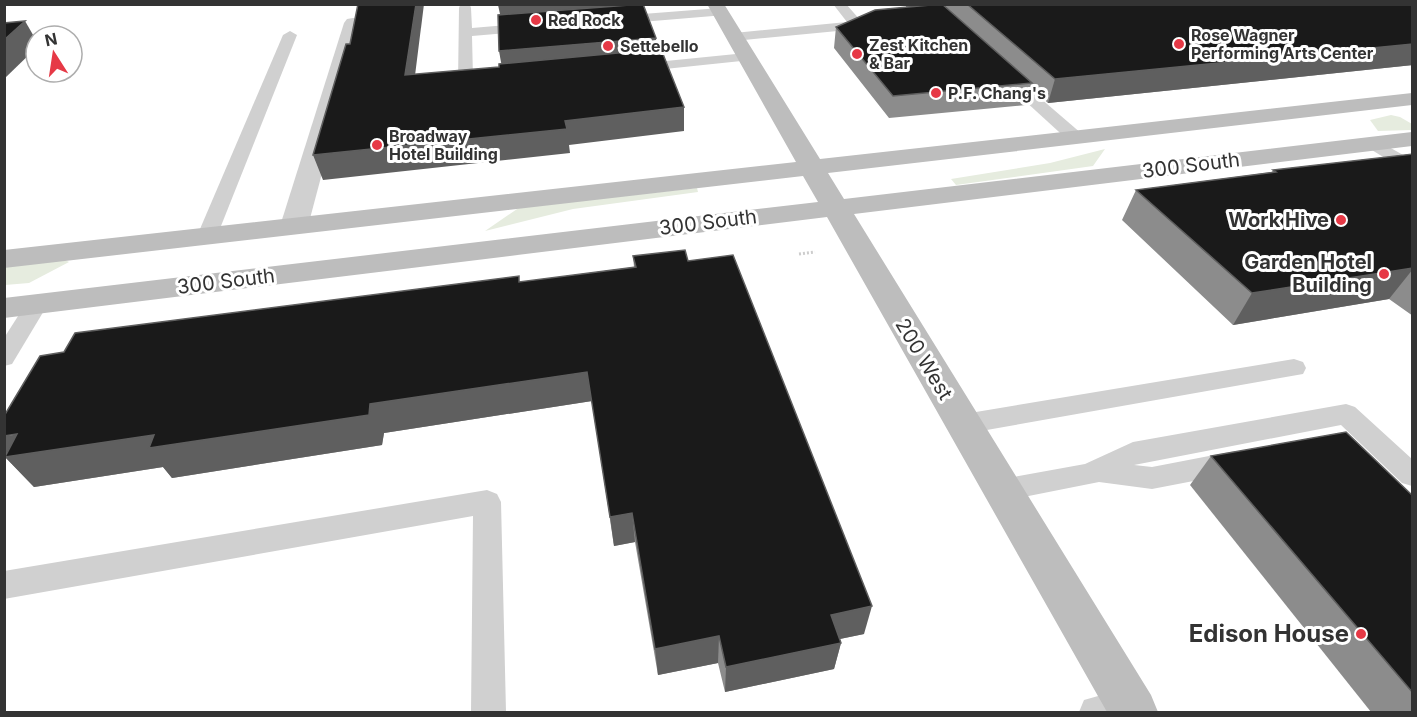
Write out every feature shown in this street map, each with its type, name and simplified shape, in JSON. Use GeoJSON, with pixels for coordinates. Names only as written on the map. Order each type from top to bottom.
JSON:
{"type":"FeatureCollection","features":[{"type":"Feature","properties":{"kind":"street","name":"200 West"},"geometry":{"type":"LineString","coordinates":[[717,8],[1003,490],[1120,710]]}},
{"type":"Feature","properties":{"kind":"street"},"geometry":{"type":"LineString","coordinates":[[294,226],[353,23]]}},
{"type":"Feature","properties":{"kind":"street","name":"300 South"},"geometry":{"type":"LineString","coordinates":[[4,259],[1413,99]]}},
{"type":"Feature","properties":{"kind":"street","name":"300 South"},"geometry":{"type":"LineString","coordinates":[[4,308],[1413,139]]}},
{"type":"Feature","properties":{"kind":"lane"},"geometry":{"type":"LineString","coordinates":[[839,4],[857,25]]}},
{"type":"Feature","properties":{"kind":"lane"},"geometry":{"type":"LineString","coordinates":[[465,8],[466,83],[501,80]]}},
{"type":"Feature","properties":{"kind":"lane"},"geometry":{"type":"LineString","coordinates":[[605,21],[717,8]]}},
{"type":"Feature","properties":{"kind":"lane"},"geometry":{"type":"LineString","coordinates":[[626,69],[857,25],[879,23]]}},
{"type":"Feature","properties":{"kind":"lane"},"geometry":{"type":"LineString","coordinates":[[465,33],[547,26]]}},
{"type":"Feature","properties":{"kind":"lane"},"geometry":{"type":"LineString","coordinates":[[207,237],[290,35]]}},
{"type":"Feature","properties":{"kind":"lane"},"geometry":{"type":"LineString","coordinates":[[993,65],[1076,138]]}},
{"type":"Feature","properties":{"kind":"lane"},"geometry":{"type":"LineString","coordinates":[[1373,143],[1413,167]]}},
{"type":"Feature","properties":{"kind":"lane"},"geometry":{"type":"LineString","coordinates":[[4,358],[37,304]]}},
{"type":"Feature","properties":{"kind":"lane"},"geometry":{"type":"LineString","coordinates":[[964,424],[1294,368]]}},
{"type":"Feature","properties":{"kind":"lane"},"geometry":{"type":"LineString","coordinates":[[1003,490],[1098,471],[1133,453],[1346,414],[1413,475]]}},
{"type":"Feature","properties":{"kind":"lane"},"geometry":{"type":"LineString","coordinates":[[1098,471],[1152,478],[1261,457]]}},
{"type":"Feature","properties":{"kind":"lane"},"geometry":{"type":"LineString","coordinates":[[4,585],[487,502],[489,712]]}},
{"type":"Feature","properties":{"kind":"path"},"geometry":{"type":"LineString","coordinates":[[799,254],[819,251]]}},
{"type":"Feature","properties":{"kind":"shaded area"},"geometry":{"type":"Polygon","coordinates":[[[1391,115],[1412,124],[1412,130],[1378,131],[1370,120],[1391,115]]]}},
{"type":"Feature","properties":{"kind":"shaded area"},"geometry":{"type":"Polygon","coordinates":[[[1105,149],[1093,166],[956,185],[951,179],[1050,163],[1105,149]]]}},
{"type":"Feature","properties":{"kind":"shaded area"},"geometry":{"type":"Polygon","coordinates":[[[697,188],[698,192],[573,209],[485,231],[520,207],[697,188]]]}},
{"type":"Feature","properties":{"kind":"shaded area"},"geometry":{"type":"Polygon","coordinates":[[[61,258],[69,262],[29,283],[5,285],[5,265],[61,258]]]}},
{"type":"Feature","properties":{"kind":"building"},"geometry":{"type":"Polygon","coordinates":[[[358,4],[416,4],[405,75],[661,49],[684,107],[565,121],[567,129],[313,155],[346,44],[350,44],[358,4]]]}},
{"type":"Feature","properties":{"kind":"building"},"geometry":{"type":"Polygon","coordinates":[[[643,4],[656,38],[499,51],[498,15],[643,4]]]}},
{"type":"Feature","properties":{"kind":"building"},"geometry":{"type":"Polygon","coordinates":[[[942,4],[1032,83],[893,96],[836,27],[875,10],[942,4]]]}},
{"type":"Feature","properties":{"kind":"building","name":"Rose Wagner Performing Arts Center"},"geometry":{"type":"Polygon","coordinates":[[[967,4],[1413,4],[1413,44],[1055,79],[967,4]]]}},
{"type":"Feature","properties":{"kind":"building"},"geometry":{"type":"Polygon","coordinates":[[[25,21],[4,40],[4,23],[25,21]]]}},
{"type":"Feature","properties":{"kind":"building"},"geometry":{"type":"Polygon","coordinates":[[[1413,154],[1413,268],[1252,293],[1136,190],[1276,172],[1273,170],[1413,154]]]}},
{"type":"Feature","properties":{"kind":"building"},"geometry":{"type":"Polygon","coordinates":[[[685,250],[688,261],[733,255],[872,606],[831,615],[841,643],[726,667],[719,636],[655,649],[632,513],[610,517],[587,372],[370,404],[369,415],[149,448],[154,435],[5,457],[17,434],[4,436],[4,416],[40,356],[64,352],[75,333],[519,276],[519,282],[636,267],[633,256],[685,250]]]}},
{"type":"Feature","properties":{"kind":"building"},"geometry":{"type":"Polygon","coordinates":[[[1346,432],[1413,496],[1413,693],[1211,456],[1346,432]]]}},
{"type":"Feature","properties":{"kind":"place","name":"Red Rock"},"geometry":{"type":"Point","coordinates":[536,20]}},
{"type":"Feature","properties":{"kind":"place","name":"Rose Wagner Performing Arts Center"},"geometry":{"type":"Point","coordinates":[1179,44]}},
{"type":"Feature","properties":{"kind":"place","name":"Settebello"},"geometry":{"type":"Point","coordinates":[608,46]}},
{"type":"Feature","properties":{"kind":"place","name":"Zest Kitchen & Bar"},"geometry":{"type":"Point","coordinates":[857,54]}},
{"type":"Feature","properties":{"kind":"place","name":"P.F. Chang's"},"geometry":{"type":"Point","coordinates":[936,93]}},
{"type":"Feature","properties":{"kind":"place","name":"Broadway Hotel Building"},"geometry":{"type":"Point","coordinates":[377,145]}},
{"type":"Feature","properties":{"kind":"place","name":"Work Hive"},"geometry":{"type":"Point","coordinates":[1341,220]}},
{"type":"Feature","properties":{"kind":"place","name":"Garden Hotel Building"},"geometry":{"type":"Point","coordinates":[1384,274]}},
{"type":"Feature","properties":{"kind":"place","name":"Edison House"},"geometry":{"type":"Point","coordinates":[1361,634]}}]}
